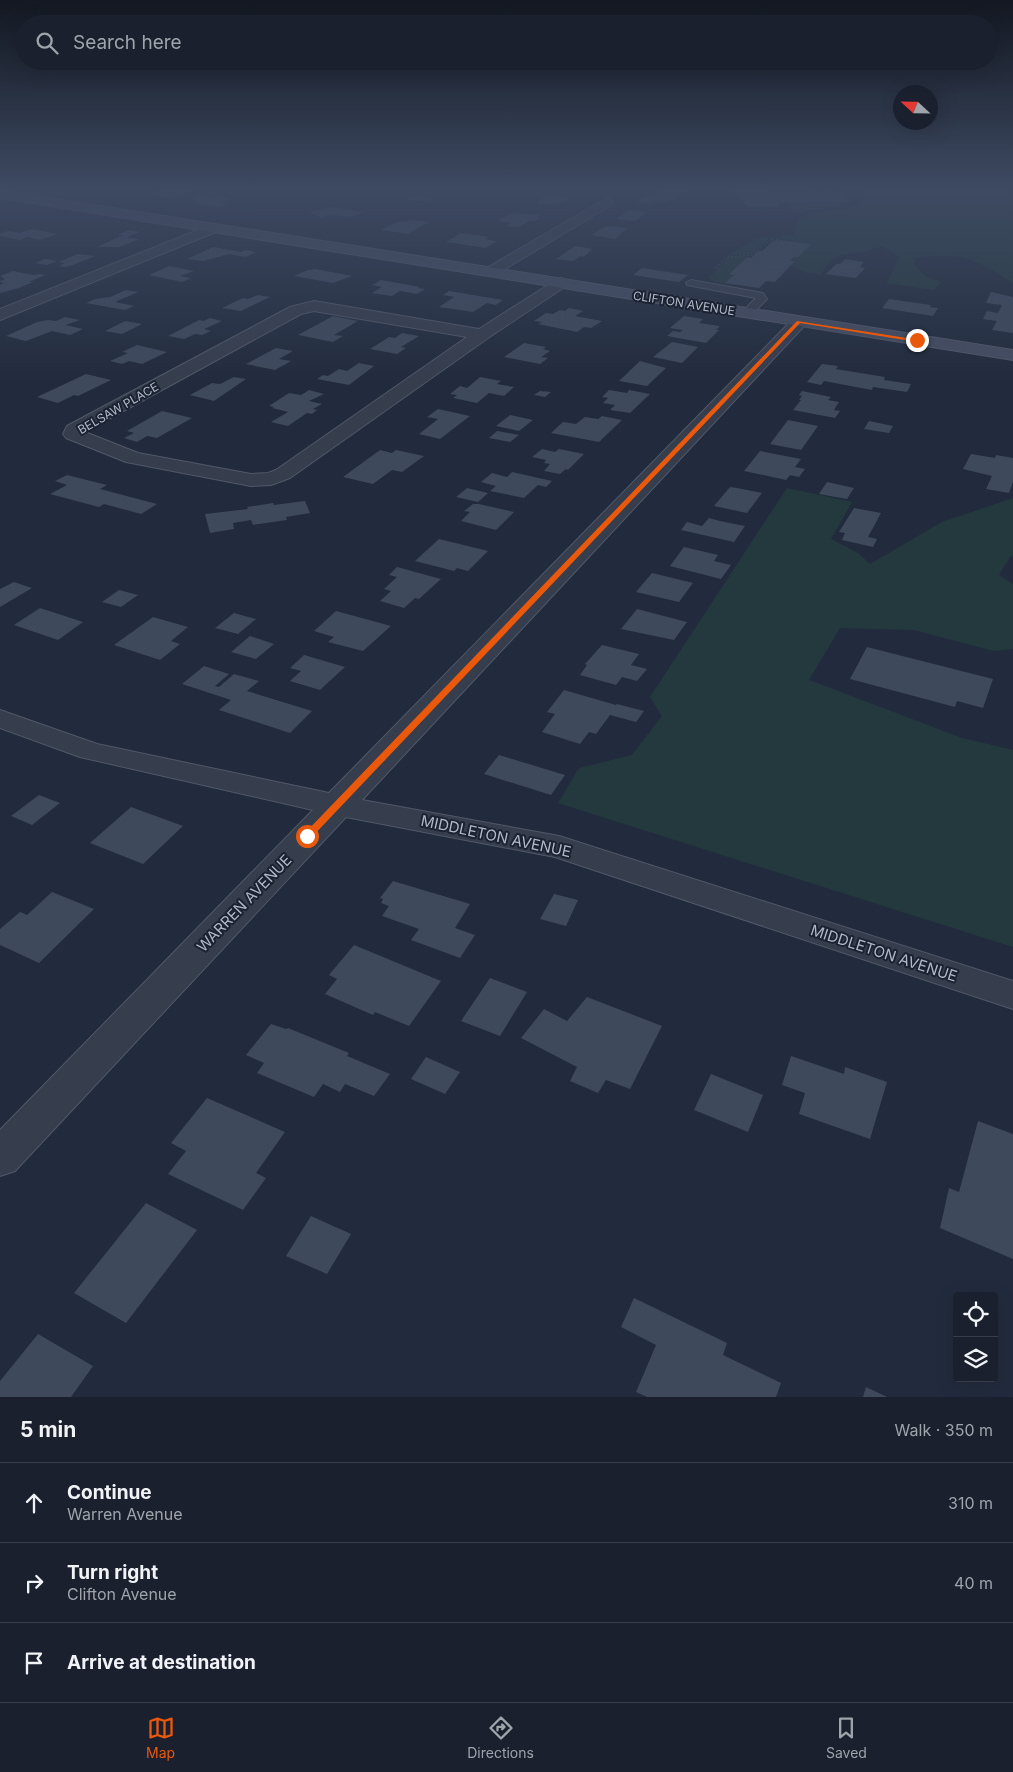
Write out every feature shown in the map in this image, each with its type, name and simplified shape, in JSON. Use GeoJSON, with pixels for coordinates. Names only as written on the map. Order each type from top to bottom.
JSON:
{"type":"FeatureCollection","features":[{"type":"Feature","properties":{"kind":"main road","name":"CLIFTON AVENUE"},"geometry":{"type":"LineString","coordinates":[[365,252],[1013,355]]}},
{"type":"Feature","properties":{"kind":"street"},"geometry":{"type":"LineString","coordinates":[[0,315],[154,252]]}},
{"type":"Feature","properties":{"kind":"street"},"geometry":{"type":"LineString","coordinates":[[490,272],[523,252]]}},
{"type":"Feature","properties":{"kind":"street","name":"BELSAW PLACE"},"geometry":{"type":"LineString","coordinates":[[482,334],[328,307],[314,306],[296,310],[74,430],[73,434],[133,458],[251,480],[271,479],[282,474],[482,334],[561,283]]}},
{"type":"Feature","properties":{"kind":"street","name":"WARREN AVENUE"},"geometry":{"type":"LineString","coordinates":[[0,1158],[799,322]]}},
{"type":"Feature","properties":{"kind":"street","name":"MIDDLETON AVENUE"},"geometry":{"type":"LineString","coordinates":[[0,718],[90,751],[337,804],[559,847],[1013,996]]}},
{"type":"Feature","properties":{"kind":"lane"},"geometry":{"type":"LineString","coordinates":[[691,283],[759,295],[762,299],[747,313]]}},
{"type":"Feature","properties":{"kind":"green space"},"geometry":{"type":"Polygon","coordinates":[[[733,252],[754,252],[752,254],[726,256],[733,252]]]}},
{"type":"Feature","properties":{"kind":"green space"},"geometry":{"type":"Polygon","coordinates":[[[800,252],[864,252],[833,258],[821,275],[804,272],[790,266],[794,262],[790,261],[800,252]]]}},
{"type":"Feature","properties":{"kind":"green space"},"geometry":{"type":"Polygon","coordinates":[[[892,252],[1013,252],[1013,283],[988,268],[967,259],[931,256],[915,258],[914,264],[924,275],[941,282],[934,290],[887,283],[899,257],[892,252]]]}},
{"type":"Feature","properties":{"kind":"green space"},"geometry":{"type":"Polygon","coordinates":[[[729,257],[747,257],[729,273],[734,275],[726,283],[736,285],[718,283],[708,278],[729,257]]]}},
{"type":"Feature","properties":{"kind":"green space"},"geometry":{"type":"Polygon","coordinates":[[[787,488],[852,502],[831,539],[858,553],[870,564],[942,522],[1013,498],[1013,556],[1010,557],[999,575],[1013,584],[1013,649],[994,651],[914,630],[840,628],[809,680],[962,738],[1013,750],[1013,947],[558,803],[579,768],[632,755],[662,716],[650,697],[787,488]]]}},
{"type":"Feature","properties":{"kind":"building"},"geometry":{"type":"Polygon","coordinates":[[[202,252],[256,252],[246,257],[229,254],[203,261],[187,259],[202,252]]]}},
{"type":"Feature","properties":{"kind":"building"},"geometry":{"type":"Polygon","coordinates":[[[566,252],[589,252],[584,257],[581,256],[573,261],[556,259],[566,252]]]}},
{"type":"Feature","properties":{"kind":"building"},"geometry":{"type":"Polygon","coordinates":[[[757,252],[803,252],[790,261],[795,261],[775,282],[766,281],[759,288],[725,283],[734,275],[729,274],[747,257],[751,258],[757,252]]]}},
{"type":"Feature","properties":{"kind":"building"},"geometry":{"type":"Polygon","coordinates":[[[78,254],[95,256],[66,267],[59,266],[65,263],[58,262],[78,254]]]}},
{"type":"Feature","properties":{"kind":"building"},"geometry":{"type":"Polygon","coordinates":[[[45,259],[57,261],[47,265],[35,263],[45,259]]]}},
{"type":"Feature","properties":{"kind":"building"},"geometry":{"type":"Polygon","coordinates":[[[845,259],[864,262],[860,267],[865,268],[856,278],[826,274],[836,264],[840,264],[845,259]]]}},
{"type":"Feature","properties":{"kind":"building"},"geometry":{"type":"Polygon","coordinates":[[[169,266],[194,271],[180,276],[191,278],[182,282],[149,275],[169,266]]]}},
{"type":"Feature","properties":{"kind":"building"},"geometry":{"type":"Polygon","coordinates":[[[642,268],[688,275],[679,282],[633,275],[642,268]]]}},
{"type":"Feature","properties":{"kind":"building"},"geometry":{"type":"Polygon","coordinates":[[[315,269],[352,276],[333,283],[294,276],[315,269]]]}},
{"type":"Feature","properties":{"kind":"building"},"geometry":{"type":"Polygon","coordinates":[[[13,271],[45,275],[19,288],[0,293],[0,285],[4,283],[0,281],[5,279],[0,276],[13,271]]]}},
{"type":"Feature","properties":{"kind":"building"},"geometry":{"type":"Polygon","coordinates":[[[381,280],[425,289],[417,294],[400,291],[392,296],[372,293],[382,287],[372,285],[381,280]]]}},
{"type":"Feature","properties":{"kind":"building"},"geometry":{"type":"Polygon","coordinates":[[[126,290],[138,292],[115,302],[134,306],[125,310],[86,303],[95,299],[110,297],[126,290]]]}},
{"type":"Feature","properties":{"kind":"building"},"geometry":{"type":"Polygon","coordinates":[[[449,291],[503,300],[496,305],[487,303],[473,312],[439,307],[454,297],[443,295],[449,291]]]}},
{"type":"Feature","properties":{"kind":"building"},"geometry":{"type":"Polygon","coordinates":[[[991,292],[1013,297],[1013,333],[992,330],[997,321],[983,319],[987,311],[998,313],[1002,305],[986,303],[991,292]]]}},
{"type":"Feature","properties":{"kind":"building"},"geometry":{"type":"Polygon","coordinates":[[[258,295],[270,297],[241,311],[222,308],[243,298],[248,299],[258,295]]]}},
{"type":"Feature","properties":{"kind":"building"},"geometry":{"type":"Polygon","coordinates":[[[889,299],[931,305],[930,307],[938,308],[933,316],[882,308],[889,299]]]}},
{"type":"Feature","properties":{"kind":"building"},"geometry":{"type":"Polygon","coordinates":[[[569,308],[583,311],[575,316],[602,321],[591,328],[584,327],[577,332],[538,324],[542,322],[534,321],[546,313],[553,314],[569,308]]]}},
{"type":"Feature","properties":{"kind":"building"},"geometry":{"type":"Polygon","coordinates":[[[333,316],[358,321],[334,335],[343,336],[333,342],[298,335],[333,316]]]}},
{"type":"Feature","properties":{"kind":"building"},"geometry":{"type":"Polygon","coordinates":[[[684,316],[703,319],[699,323],[720,326],[716,330],[719,330],[706,343],[667,336],[673,331],[680,332],[683,330],[670,328],[684,316]]]}},
{"type":"Feature","properties":{"kind":"building"},"geometry":{"type":"Polygon","coordinates":[[[65,317],[80,320],[65,325],[83,329],[70,335],[52,331],[26,341],[6,336],[37,322],[56,321],[65,317]]]}},
{"type":"Feature","properties":{"kind":"building"},"geometry":{"type":"Polygon","coordinates":[[[210,318],[222,321],[204,329],[211,331],[202,335],[195,334],[184,339],[168,336],[199,320],[204,321],[210,318]]]}},
{"type":"Feature","properties":{"kind":"building"},"geometry":{"type":"Polygon","coordinates":[[[125,321],[142,324],[122,334],[105,331],[125,321]]]}},
{"type":"Feature","properties":{"kind":"building"},"geometry":{"type":"Polygon","coordinates":[[[402,333],[419,336],[401,347],[406,348],[397,354],[370,349],[389,337],[395,338],[402,333]]]}},
{"type":"Feature","properties":{"kind":"building"},"geometry":{"type":"Polygon","coordinates":[[[672,342],[698,347],[682,363],[653,357],[672,342]]]}},
{"type":"Feature","properties":{"kind":"building"},"geometry":{"type":"Polygon","coordinates":[[[524,343],[546,347],[543,349],[550,351],[541,357],[548,358],[540,364],[504,357],[524,343]]]}},
{"type":"Feature","properties":{"kind":"building"},"geometry":{"type":"Polygon","coordinates":[[[137,345],[167,352],[142,364],[129,361],[122,364],[110,361],[128,353],[122,352],[137,345]]]}},
{"type":"Feature","properties":{"kind":"building"},"geometry":{"type":"Polygon","coordinates":[[[276,348],[293,351],[279,359],[291,361],[275,370],[246,364],[276,348]]]}},
{"type":"Feature","properties":{"kind":"building"},"geometry":{"type":"Polygon","coordinates":[[[640,361],[666,368],[647,386],[619,381],[640,361]]]}},
{"type":"Feature","properties":{"kind":"building"},"geometry":{"type":"Polygon","coordinates":[[[359,363],[374,366],[349,385],[317,379],[323,375],[328,376],[339,369],[347,371],[359,363]]]}},
{"type":"Feature","properties":{"kind":"building"},"geometry":{"type":"Polygon","coordinates":[[[822,364],[838,366],[836,369],[885,377],[884,380],[911,384],[907,392],[873,387],[872,390],[824,381],[821,385],[807,382],[822,364]]]}},
{"type":"Feature","properties":{"kind":"building"},"geometry":{"type":"Polygon","coordinates":[[[86,374],[111,380],[78,396],[74,395],[58,403],[37,397],[86,374]]]}},
{"type":"Feature","properties":{"kind":"building"},"geometry":{"type":"Polygon","coordinates":[[[234,377],[246,379],[214,401],[190,395],[212,383],[220,384],[234,377]]]}},
{"type":"Feature","properties":{"kind":"building"},"geometry":{"type":"Polygon","coordinates":[[[480,377],[501,381],[497,384],[514,387],[504,396],[489,393],[477,403],[453,398],[457,395],[450,394],[460,386],[467,388],[480,377]]]}},
{"type":"Feature","properties":{"kind":"building"},"geometry":{"type":"Polygon","coordinates":[[[309,390],[324,394],[309,401],[322,404],[313,409],[317,410],[312,414],[307,413],[288,426],[271,422],[288,412],[269,406],[289,393],[301,395],[309,390]]]}},
{"type":"Feature","properties":{"kind":"building"},"geometry":{"type":"Polygon","coordinates":[[[609,390],[627,393],[629,390],[650,394],[630,413],[610,410],[615,405],[603,403],[608,398],[602,397],[609,390]]]}},
{"type":"Feature","properties":{"kind":"building"},"geometry":{"type":"Polygon","coordinates":[[[540,391],[551,392],[545,397],[534,395],[540,391]]]}},
{"type":"Feature","properties":{"kind":"building"},"geometry":{"type":"Polygon","coordinates":[[[802,391],[831,397],[828,400],[839,402],[834,410],[840,411],[835,418],[793,410],[801,400],[799,400],[802,396],[799,395],[802,391]]]}},
{"type":"Feature","properties":{"kind":"building"},"geometry":{"type":"Polygon","coordinates":[[[438,409],[470,416],[440,439],[419,434],[438,419],[427,417],[438,409]]]}},
{"type":"Feature","properties":{"kind":"building"},"geometry":{"type":"Polygon","coordinates":[[[162,411],[192,418],[157,438],[147,436],[137,442],[124,438],[134,433],[127,431],[162,411]]]}},
{"type":"Feature","properties":{"kind":"building"},"geometry":{"type":"Polygon","coordinates":[[[510,415],[533,420],[519,431],[496,426],[510,415]]]}},
{"type":"Feature","properties":{"kind":"building"},"geometry":{"type":"Polygon","coordinates":[[[602,416],[622,420],[599,442],[551,433],[563,422],[576,424],[585,417],[598,419],[602,416]]]}},
{"type":"Feature","properties":{"kind":"building"},"geometry":{"type":"Polygon","coordinates":[[[788,420],[818,426],[801,450],[770,444],[788,420]]]}},
{"type":"Feature","properties":{"kind":"building"},"geometry":{"type":"Polygon","coordinates":[[[869,421],[893,426],[889,433],[864,429],[869,421]]]}},
{"type":"Feature","properties":{"kind":"building"},"geometry":{"type":"Polygon","coordinates":[[[497,431],[519,435],[510,442],[489,438],[497,431]]]}},
{"type":"Feature","properties":{"kind":"building"},"geometry":{"type":"Polygon","coordinates":[[[542,449],[555,452],[559,449],[584,454],[568,470],[566,469],[560,474],[544,471],[550,464],[544,463],[546,460],[532,457],[542,449]]]}},
{"type":"Feature","properties":{"kind":"building"},"geometry":{"type":"Polygon","coordinates":[[[380,450],[392,453],[396,450],[424,456],[402,472],[392,470],[373,484],[343,477],[380,450]]]}},
{"type":"Feature","properties":{"kind":"building"},"geometry":{"type":"Polygon","coordinates":[[[760,451],[801,459],[795,467],[805,469],[799,477],[790,475],[786,480],[744,471],[760,451]]]}},
{"type":"Feature","properties":{"kind":"building"},"geometry":{"type":"Polygon","coordinates":[[[971,454],[995,458],[996,455],[1013,458],[1013,482],[1009,493],[986,489],[992,476],[963,469],[971,454]]]}},
{"type":"Feature","properties":{"kind":"building"},"geometry":{"type":"Polygon","coordinates":[[[512,472],[552,481],[546,487],[538,485],[524,498],[490,491],[496,486],[481,482],[492,473],[507,477],[512,472]]]}},
{"type":"Feature","properties":{"kind":"building"},"geometry":{"type":"Polygon","coordinates":[[[67,475],[107,485],[100,489],[157,504],[141,514],[104,504],[99,507],[50,494],[67,485],[55,481],[67,475]]]}},
{"type":"Feature","properties":{"kind":"building"},"geometry":{"type":"Polygon","coordinates":[[[827,482],[854,488],[847,499],[819,494],[827,482]]]}},
{"type":"Feature","properties":{"kind":"building"},"geometry":{"type":"Polygon","coordinates":[[[730,487],[762,493],[747,513],[714,506],[730,487]]]}},
{"type":"Feature","properties":{"kind":"building"},"geometry":{"type":"Polygon","coordinates":[[[467,488],[488,493],[478,502],[456,497],[467,488]]]}},
{"type":"Feature","properties":{"kind":"building"},"geometry":{"type":"Polygon","coordinates":[[[305,501],[310,513],[286,517],[287,520],[253,525],[251,520],[233,523],[234,529],[210,533],[205,514],[248,509],[247,507],[273,503],[274,505],[305,501]]]}},
{"type":"Feature","properties":{"kind":"building"},"geometry":{"type":"Polygon","coordinates":[[[473,504],[514,512],[496,530],[461,521],[470,512],[464,511],[473,504]]]}},
{"type":"Feature","properties":{"kind":"building"},"geometry":{"type":"Polygon","coordinates":[[[854,508],[881,513],[868,537],[877,539],[873,547],[842,540],[845,533],[839,532],[854,508]]]}},
{"type":"Feature","properties":{"kind":"building"},"geometry":{"type":"Polygon","coordinates":[[[709,518],[745,526],[734,542],[681,530],[687,522],[702,526],[709,518]]]}},
{"type":"Feature","properties":{"kind":"building"},"geometry":{"type":"Polygon","coordinates":[[[439,539],[488,551],[468,571],[457,568],[454,571],[415,561],[439,539]]]}},
{"type":"Feature","properties":{"kind":"building"},"geometry":{"type":"Polygon","coordinates":[[[684,547],[718,555],[714,561],[731,565],[721,579],[670,566],[684,547]]]}},
{"type":"Feature","properties":{"kind":"building"},"geometry":{"type":"Polygon","coordinates":[[[397,567],[441,579],[419,599],[415,598],[404,608],[380,601],[391,591],[384,589],[397,577],[389,575],[397,567]]]}},
{"type":"Feature","properties":{"kind":"building"},"geometry":{"type":"Polygon","coordinates":[[[652,573],[693,583],[679,602],[636,592],[652,573]]]}},
{"type":"Feature","properties":{"kind":"building"},"geometry":{"type":"Polygon","coordinates":[[[14,582],[32,588],[0,607],[0,589],[14,582]]]}},
{"type":"Feature","properties":{"kind":"building"},"geometry":{"type":"Polygon","coordinates":[[[119,590],[138,595],[121,607],[102,602],[119,590]]]}},
{"type":"Feature","properties":{"kind":"building"},"geometry":{"type":"Polygon","coordinates":[[[40,608],[83,622],[58,640],[14,625],[40,608]]]}},
{"type":"Feature","properties":{"kind":"building"},"geometry":{"type":"Polygon","coordinates":[[[637,609],[687,622],[674,640],[621,629],[637,609]]]}},
{"type":"Feature","properties":{"kind":"building"},"geometry":{"type":"Polygon","coordinates":[[[336,611],[391,626],[363,651],[328,642],[334,637],[314,631],[336,611]]]}},
{"type":"Feature","properties":{"kind":"building"},"geometry":{"type":"Polygon","coordinates":[[[234,613],[256,619],[238,634],[215,628],[234,613]]]}},
{"type":"Feature","properties":{"kind":"building"},"geometry":{"type":"Polygon","coordinates":[[[153,617],[188,627],[171,641],[180,644],[160,660],[114,645],[153,617]]]}},
{"type":"Feature","properties":{"kind":"building"},"geometry":{"type":"Polygon","coordinates":[[[250,636],[274,644],[256,659],[231,652],[250,636]]]}},
{"type":"Feature","properties":{"kind":"building"},"geometry":{"type":"Polygon","coordinates":[[[602,645],[639,654],[631,665],[647,669],[637,681],[622,677],[616,685],[580,675],[587,665],[585,664],[602,645]]]}},
{"type":"Feature","properties":{"kind":"building"},"geometry":{"type":"Polygon","coordinates":[[[867,647],[993,679],[983,708],[957,701],[955,707],[850,679],[867,647]]]}},
{"type":"Feature","properties":{"kind":"building"},"geometry":{"type":"Polygon","coordinates":[[[304,655],[345,667],[320,690],[290,681],[301,671],[290,668],[304,655]]]}},
{"type":"Feature","properties":{"kind":"building"},"geometry":{"type":"Polygon","coordinates":[[[204,666],[229,674],[215,686],[219,687],[234,674],[259,681],[247,691],[312,711],[290,733],[219,710],[231,700],[182,684],[204,666]]]}},
{"type":"Feature","properties":{"kind":"building"},"geometry":{"type":"Polygon","coordinates":[[[564,690],[644,711],[636,722],[610,715],[596,734],[589,732],[580,744],[542,732],[555,714],[547,712],[564,690]]]}},
{"type":"Feature","properties":{"kind":"building"},"geometry":{"type":"Polygon","coordinates":[[[499,755],[565,775],[551,795],[484,774],[499,755]]]}},
{"type":"Feature","properties":{"kind":"building"},"geometry":{"type":"Polygon","coordinates":[[[39,795],[60,803],[32,825],[11,816],[39,795]]]}},
{"type":"Feature","properties":{"kind":"building"},"geometry":{"type":"Polygon","coordinates":[[[131,807],[183,826],[143,864],[90,843],[131,807]]]}},
{"type":"Feature","properties":{"kind":"building"},"geometry":{"type":"Polygon","coordinates":[[[393,881],[470,904],[455,928],[475,935],[460,958],[411,940],[419,929],[382,916],[389,906],[381,903],[383,899],[380,898],[393,881]]]}},
{"type":"Feature","properties":{"kind":"building"},"geometry":{"type":"Polygon","coordinates":[[[52,892],[94,909],[39,963],[0,945],[0,929],[20,912],[27,915],[52,892]]]}},
{"type":"Feature","properties":{"kind":"building"},"geometry":{"type":"Polygon","coordinates":[[[554,894],[578,900],[566,926],[540,919],[554,894]]]}},
{"type":"Feature","properties":{"kind":"building"},"geometry":{"type":"Polygon","coordinates":[[[354,945],[441,981],[409,1026],[375,1012],[373,1015],[325,994],[337,979],[329,975],[354,945]]]}},
{"type":"Feature","properties":{"kind":"building"},"geometry":{"type":"Polygon","coordinates":[[[490,978],[527,992],[500,1036],[461,1021],[490,978]]]}},
{"type":"Feature","properties":{"kind":"building"},"geometry":{"type":"Polygon","coordinates":[[[587,997],[662,1026],[630,1089],[606,1080],[598,1093],[570,1081],[577,1067],[521,1038],[544,1009],[567,1021],[587,997]]]}},
{"type":"Feature","properties":{"kind":"building"},"geometry":{"type":"Polygon","coordinates":[[[271,1024],[288,1028],[349,1053],[347,1056],[390,1074],[374,1096],[345,1084],[340,1092],[323,1084],[314,1097],[257,1073],[264,1063],[246,1055],[271,1024]]]}},
{"type":"Feature","properties":{"kind":"building"},"geometry":{"type":"Polygon","coordinates":[[[791,1056],[844,1074],[845,1067],[887,1082],[870,1139],[799,1114],[805,1093],[782,1085],[791,1056]]]}},
{"type":"Feature","properties":{"kind":"building"},"geometry":{"type":"Polygon","coordinates":[[[426,1057],[460,1072],[445,1094],[411,1079],[426,1057]]]}},
{"type":"Feature","properties":{"kind":"building"},"geometry":{"type":"Polygon","coordinates":[[[711,1074],[763,1095],[748,1132],[694,1110],[711,1074]]]}},
{"type":"Feature","properties":{"kind":"building"},"geometry":{"type":"Polygon","coordinates":[[[207,1098],[285,1132],[256,1173],[266,1178],[243,1210],[168,1174],[186,1151],[171,1143],[207,1098]]]}},
{"type":"Feature","properties":{"kind":"building"},"geometry":{"type":"Polygon","coordinates":[[[978,1121],[1013,1134],[1013,1259],[940,1228],[949,1188],[959,1192],[978,1121]]]}},
{"type":"Feature","properties":{"kind":"building"},"geometry":{"type":"Polygon","coordinates":[[[146,1203],[197,1230],[126,1323],[74,1293],[146,1203]]]}},
{"type":"Feature","properties":{"kind":"building"},"geometry":{"type":"Polygon","coordinates":[[[311,1216],[351,1234],[327,1274],[286,1256],[311,1216]]]}},
{"type":"Feature","properties":{"kind":"building"},"geometry":{"type":"Polygon","coordinates":[[[634,1298],[727,1343],[723,1355],[781,1383],[776,1397],[647,1397],[636,1392],[656,1345],[621,1327],[634,1298]]]}},
{"type":"Feature","properties":{"kind":"building"},"geometry":{"type":"Polygon","coordinates":[[[38,1334],[93,1366],[71,1397],[0,1397],[0,1381],[38,1334]]]}},
{"type":"Feature","properties":{"kind":"building"},"geometry":{"type":"Polygon","coordinates":[[[866,1387],[887,1397],[863,1397],[866,1387]]]}},
{"type":"Feature","properties":{"kind":"route"},"geometry":{"type":"LineString","coordinates":[[307,836],[799,322],[917,340]]}}]}
